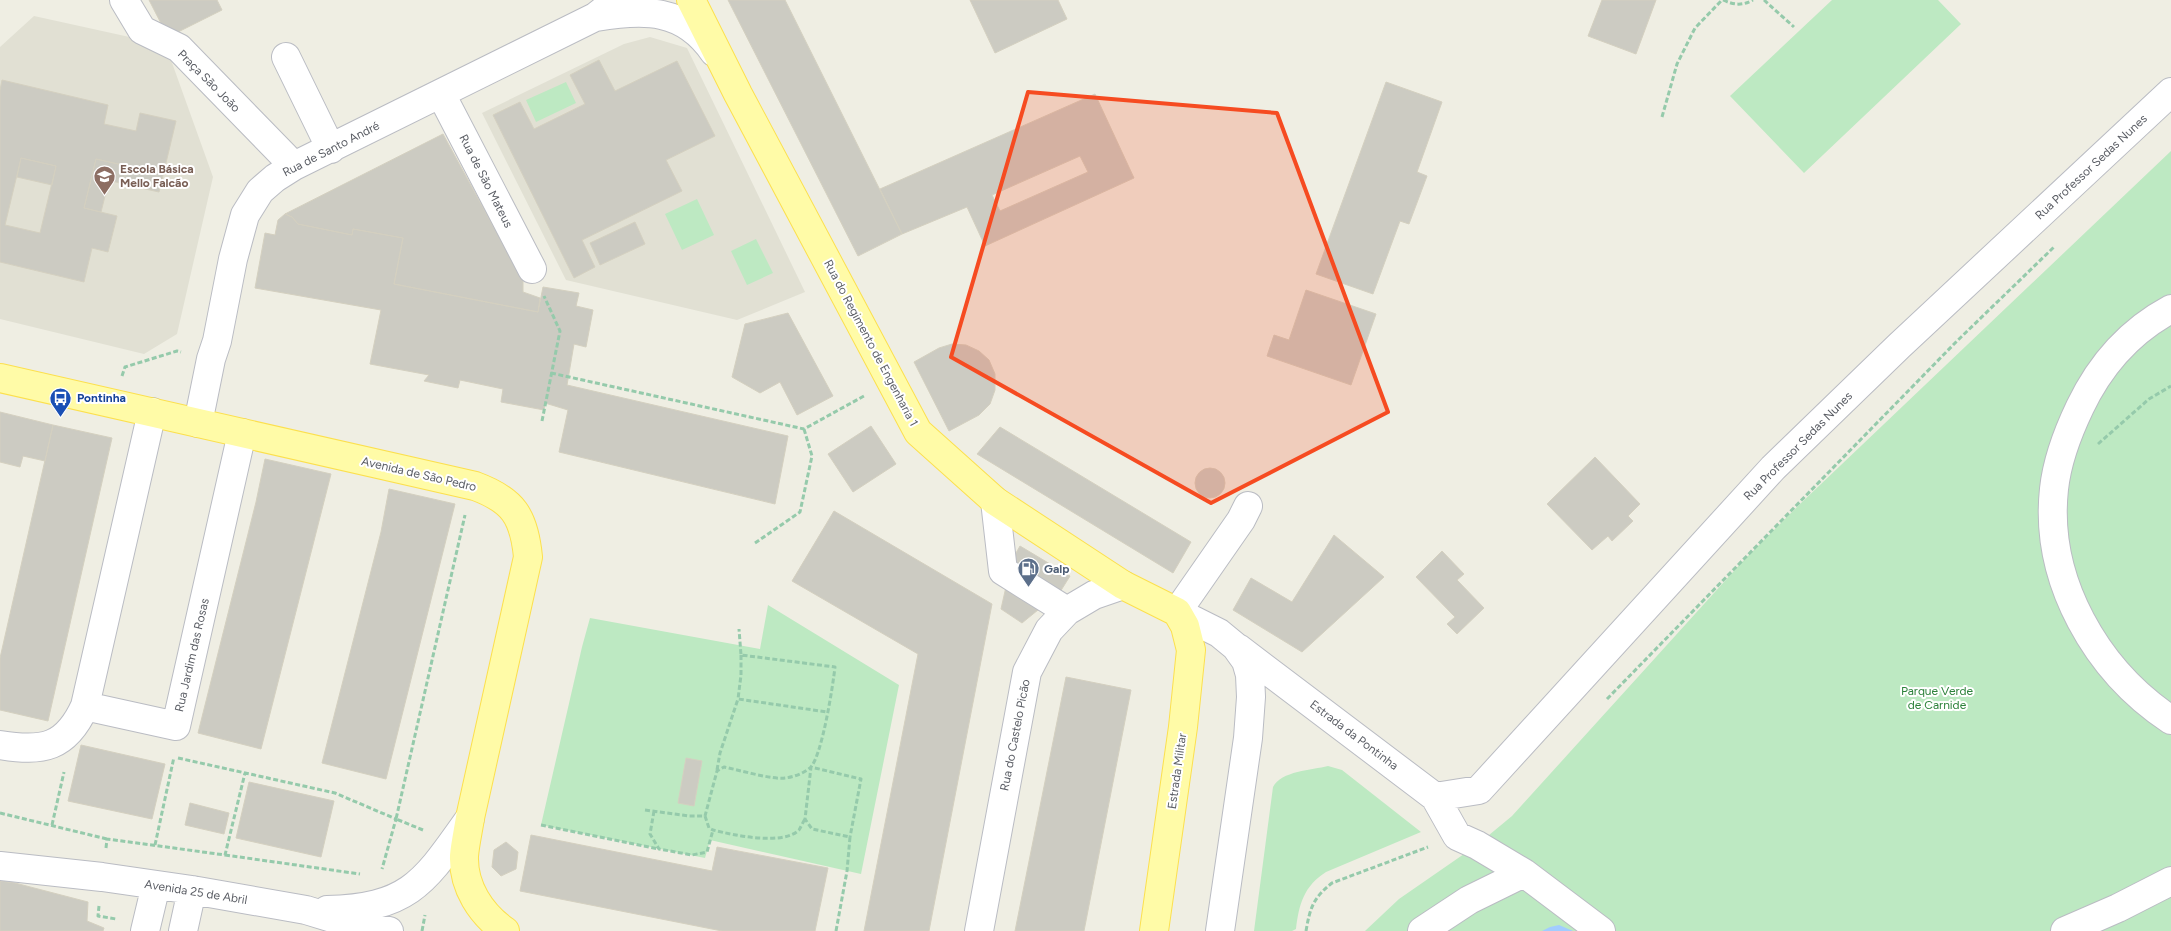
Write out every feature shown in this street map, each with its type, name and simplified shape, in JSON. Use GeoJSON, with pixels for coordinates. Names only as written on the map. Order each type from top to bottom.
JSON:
{"type":"FeatureCollection","features":[{"type":"Feature","properties":{"kind":"main road","name":"Rua do Regimento de Engenharia 1"},"geometry":{"type":"LineString","coordinates":[[691,0],[722,63],[918,432],[995,502],[1123,585],[1177,612]]}},
{"type":"Feature","properties":{"kind":"main road","name":"Avenida de São Pedro"},"geometry":{"type":"LineString","coordinates":[[0,378],[474,486],[494,493],[506,501],[519,516],[526,537],[528,557],[470,818],[464,856],[465,871],[472,895],[493,922],[505,931]]}},
{"type":"Feature","properties":{"kind":"main road","name":"Estrada Militar"},"geometry":{"type":"LineString","coordinates":[[1154,931],[1183,727],[1190,650],[1185,626],[1177,612]]}},
{"type":"Feature","properties":{"kind":"street","name":"Praça São João"},"geometry":{"type":"LineString","coordinates":[[124,0],[142,30],[179,48],[294,166]]}},
{"type":"Feature","properties":{"kind":"street","name":"Rua de Santo André"},"geometry":{"type":"LineString","coordinates":[[198,423],[233,259],[245,215],[260,191],[275,178],[294,166],[595,17],[617,0]]}},
{"type":"Feature","properties":{"kind":"street","name":"Rua de Santo André"},"geometry":{"type":"LineString","coordinates":[[595,17],[641,12],[670,16],[691,27],[703,37],[722,63]]}},
{"type":"Feature","properties":{"kind":"street"},"geometry":{"type":"LineString","coordinates":[[286,56],[331,149]]}},
{"type":"Feature","properties":{"kind":"street","name":"Rua Professor Sedas Nunes"},"geometry":{"type":"LineString","coordinates":[[1435,797],[1479,790],[1773,468],[1899,346],[2171,92]]}},
{"type":"Feature","properties":{"kind":"street","name":"Rua de São Mateus"},"geometry":{"type":"LineString","coordinates":[[440,94],[532,269]]}},
{"type":"Feature","properties":{"kind":"street"},"geometry":{"type":"LineString","coordinates":[[2171,309],[2129,337],[2103,367],[2085,396],[2071,426],[2061,458],[2054,489],[2053,510],[2057,551],[2064,579],[2089,636],[2108,664],[2124,682],[2171,720]]}},
{"type":"Feature","properties":{"kind":"street"},"geometry":{"type":"LineString","coordinates":[[0,745],[35,749],[50,745],[67,735],[78,723],[85,706],[152,412]]}},
{"type":"Feature","properties":{"kind":"street","name":"Rua Jardim das Rosas"},"geometry":{"type":"LineString","coordinates":[[85,706],[176,726],[242,433]]}},
{"type":"Feature","properties":{"kind":"street"},"geometry":{"type":"LineString","coordinates":[[995,502],[1002,571],[1067,611]]}},
{"type":"Feature","properties":{"kind":"street"},"geometry":{"type":"LineString","coordinates":[[1177,612],[1241,520],[1248,506]]}},
{"type":"Feature","properties":{"kind":"street","name":"Rua do Castelo Picão"},"geometry":{"type":"LineString","coordinates":[[979,931],[1027,672],[1049,630],[1067,611],[1094,595],[1123,585]]}},
{"type":"Feature","properties":{"kind":"street","name":"Estrada da Pontinha"},"geometry":{"type":"LineString","coordinates":[[1177,612],[1219,633],[1435,797],[1458,836]]}},
{"type":"Feature","properties":{"kind":"street"},"geometry":{"type":"LineString","coordinates":[[1220,931],[1248,738],[1251,697],[1250,675],[1246,661],[1236,647]]}},
{"type":"Feature","properties":{"kind":"street"},"geometry":{"type":"LineString","coordinates":[[306,910],[352,909],[374,906],[393,899],[414,887],[433,870],[470,818]]}},
{"type":"Feature","properties":{"kind":"street"},"geometry":{"type":"LineString","coordinates":[[1458,836],[1477,845],[1524,874],[1601,931]]}},
{"type":"Feature","properties":{"kind":"street","name":"Avenida 25 de Abril"},"geometry":{"type":"LineString","coordinates":[[0,866],[192,890],[306,910],[355,925],[389,931]]}},
{"type":"Feature","properties":{"kind":"street"},"geometry":{"type":"LineString","coordinates":[[1422,931],[1469,900],[1524,874]]}},
{"type":"Feature","properties":{"kind":"street"},"geometry":{"type":"LineString","coordinates":[[2065,931],[2118,908],[2171,881]]}},
{"type":"Feature","properties":{"kind":"street"},"geometry":{"type":"LineString","coordinates":[[145,931],[156,885]]}},
{"type":"Feature","properties":{"kind":"street"},"geometry":{"type":"LineString","coordinates":[[183,931],[192,890]]}},
{"type":"Feature","properties":{"kind":"path"},"geometry":{"type":"LineString","coordinates":[[1662,117],[1677,64],[1695,28],[1722,0],[1731,4],[1742,5],[1753,0]]}},
{"type":"Feature","properties":{"kind":"path"},"geometry":{"type":"LineString","coordinates":[[1764,0],[1794,27]]}},
{"type":"Feature","properties":{"kind":"path"},"geometry":{"type":"LineString","coordinates":[[1602,704],[1956,341],[2057,244]]}},
{"type":"Feature","properties":{"kind":"path"},"geometry":{"type":"LineString","coordinates":[[532,269],[560,331],[542,420]]}},
{"type":"Feature","properties":{"kind":"path"},"geometry":{"type":"LineString","coordinates":[[116,404],[124,367],[177,351],[211,359]]}},
{"type":"Feature","properties":{"kind":"path"},"geometry":{"type":"LineString","coordinates":[[551,373],[804,429],[891,382]]}},
{"type":"Feature","properties":{"kind":"path"},"geometry":{"type":"LineString","coordinates":[[2092,450],[2149,399],[2171,386]]}},
{"type":"Feature","properties":{"kind":"path"},"geometry":{"type":"LineString","coordinates":[[755,543],[800,512],[812,456],[804,429]]}},
{"type":"Feature","properties":{"kind":"path"},"geometry":{"type":"LineString","coordinates":[[380,877],[396,819],[464,520],[474,486]]}},
{"type":"Feature","properties":{"kind":"path"},"geometry":{"type":"LineString","coordinates":[[738,628],[741,675],[738,699],[720,753],[705,816],[709,828],[712,830],[734,835],[780,839],[799,830],[805,819],[811,767],[818,756],[835,667],[741,655]]}},
{"type":"Feature","properties":{"kind":"path"},"geometry":{"type":"LineString","coordinates":[[738,699],[827,712]]}},
{"type":"Feature","properties":{"kind":"path"},"geometry":{"type":"LineString","coordinates":[[155,845],[174,757],[176,726]]}},
{"type":"Feature","properties":{"kind":"path"},"geometry":{"type":"LineString","coordinates":[[174,757],[335,793],[396,819]]}},
{"type":"Feature","properties":{"kind":"path"},"geometry":{"type":"LineString","coordinates":[[717,771],[724,767],[784,779],[799,774],[811,767],[861,779],[850,836],[847,871],[836,931]]}},
{"type":"Feature","properties":{"kind":"path"},"geometry":{"type":"LineString","coordinates":[[230,834],[245,773]]}},
{"type":"Feature","properties":{"kind":"path"},"geometry":{"type":"LineString","coordinates":[[52,825],[60,795]]}},
{"type":"Feature","properties":{"kind":"path"},"geometry":{"type":"LineString","coordinates":[[645,810],[705,816]]}},
{"type":"Feature","properties":{"kind":"path"},"geometry":{"type":"LineString","coordinates":[[654,811],[650,834],[659,849]]}},
{"type":"Feature","properties":{"kind":"path"},"geometry":{"type":"LineString","coordinates":[[0,812],[107,839]]}},
{"type":"Feature","properties":{"kind":"path"},"geometry":{"type":"LineString","coordinates":[[805,819],[812,829],[850,836]]}},
{"type":"Feature","properties":{"kind":"path"},"geometry":{"type":"LineString","coordinates":[[541,825],[692,855],[707,852],[712,830]]}},
{"type":"Feature","properties":{"kind":"path"},"geometry":{"type":"LineString","coordinates":[[1306,931],[1311,907],[1320,893],[1332,883],[1458,836]]}},
{"type":"Feature","properties":{"kind":"path"},"geometry":{"type":"LineString","coordinates":[[225,855],[361,874]]}},
{"type":"Feature","properties":{"kind":"highlighted area"},"geometry":{"type":"Polygon","coordinates":[[[1028,92],[1277,113],[1388,412],[1211,503],[951,357],[1028,92]]]}},
{"type":"Feature","properties":{"kind":"shaded area","name":"Escola Básica Mello Falcão"},"geometry":{"type":"Polygon","coordinates":[[[34,16],[134,38],[171,60],[213,177],[177,334],[144,354],[0,319],[0,47],[34,16]]]}},
{"type":"Feature","properties":{"kind":"shaded area"},"geometry":{"type":"Polygon","coordinates":[[[650,37],[687,48],[805,292],[737,320],[566,280],[482,113],[624,44],[650,37]]]}},
{"type":"Feature","properties":{"kind":"green space"},"geometry":{"type":"Polygon","coordinates":[[[1832,0],[1938,0],[1961,24],[1804,173],[1730,96],[1832,0]]]}},
{"type":"Feature","properties":{"kind":"green space"},"geometry":{"type":"Polygon","coordinates":[[[566,82],[576,103],[536,122],[526,100],[566,82]]]}},
{"type":"Feature","properties":{"kind":"green space","name":"Parque Verde de Carnide"},"geometry":{"type":"Polygon","coordinates":[[[2171,151],[2171,931],[1365,931],[1399,899],[1477,845],[1512,816],[1743,561],[1800,504],[2171,151]]]}},
{"type":"Feature","properties":{"kind":"green space"},"geometry":{"type":"Polygon","coordinates":[[[697,199],[714,235],[682,250],[665,214],[697,199]]]}},
{"type":"Feature","properties":{"kind":"green space"},"geometry":{"type":"Polygon","coordinates":[[[756,239],[773,273],[747,285],[731,251],[756,239]]]}},
{"type":"Feature","properties":{"kind":"green space"},"geometry":{"type":"Polygon","coordinates":[[[768,605],[899,685],[861,874],[710,840],[705,858],[541,825],[590,618],[760,649],[768,605]]]}},
{"type":"Feature","properties":{"kind":"green space"},"geometry":{"type":"Polygon","coordinates":[[[1328,766],[1342,770],[1421,832],[1326,872],[1319,877],[1312,883],[1304,896],[1296,929],[1292,931],[1254,931],[1273,787],[1277,782],[1290,774],[1328,766]]]}},
{"type":"Feature","properties":{"kind":"water"},"geometry":{"type":"Polygon","coordinates":[[[1559,925],[1573,931],[1542,931],[1550,927],[1559,925]]]}},
{"type":"Feature","properties":{"kind":"building"},"geometry":{"type":"Polygon","coordinates":[[[149,0],[217,0],[222,10],[168,37],[149,0]]]}},
{"type":"Feature","properties":{"kind":"building"},"geometry":{"type":"Polygon","coordinates":[[[728,0],[785,0],[902,234],[858,256],[728,0]]]}},
{"type":"Feature","properties":{"kind":"building"},"geometry":{"type":"Polygon","coordinates":[[[970,0],[1058,0],[1067,19],[995,53],[970,0]]]}},
{"type":"Feature","properties":{"kind":"building"},"geometry":{"type":"Polygon","coordinates":[[[1602,0],[1656,0],[1636,54],[1588,36],[1602,0]]]}},
{"type":"Feature","properties":{"kind":"building"},"geometry":{"type":"Polygon","coordinates":[[[599,60],[615,91],[677,61],[715,136],[666,160],[682,191],[582,240],[595,267],[574,278],[493,115],[520,102],[534,129],[585,104],[570,75],[599,60]]]}},
{"type":"Feature","properties":{"kind":"building"},"geometry":{"type":"Polygon","coordinates":[[[2,80],[108,105],[104,124],[136,131],[140,113],[176,121],[159,192],[123,184],[127,166],[96,159],[84,208],[117,216],[108,252],[92,248],[84,282],[0,262],[0,90],[2,80]],[[21,158],[5,225],[40,233],[56,166],[21,158]]]}},
{"type":"Feature","properties":{"kind":"building"},"geometry":{"type":"Polygon","coordinates":[[[1386,82],[1442,102],[1417,172],[1427,176],[1409,224],[1400,221],[1373,294],[1316,274],[1386,82]]]}},
{"type":"Feature","properties":{"kind":"building"},"geometry":{"type":"Polygon","coordinates":[[[1095,94],[1134,178],[985,246],[967,207],[902,234],[880,189],[1095,94]],[[1080,156],[992,195],[1000,211],[1088,172],[1080,156]]]}},
{"type":"Feature","properties":{"kind":"building"},"geometry":{"type":"Polygon","coordinates":[[[443,134],[523,281],[523,292],[540,298],[538,312],[394,284],[403,238],[353,229],[352,235],[298,224],[292,217],[285,214],[443,134]]]}},
{"type":"Feature","properties":{"kind":"building"},"geometry":{"type":"Polygon","coordinates":[[[21,158],[56,166],[52,185],[17,177],[21,158]]]}},
{"type":"Feature","properties":{"kind":"building"},"geometry":{"type":"Polygon","coordinates":[[[96,159],[127,166],[123,184],[109,180],[101,212],[84,208],[96,159]]]}},
{"type":"Feature","properties":{"kind":"building"},"geometry":{"type":"Polygon","coordinates":[[[285,214],[292,217],[298,224],[352,235],[353,229],[403,238],[394,284],[538,312],[543,287],[579,293],[576,306],[593,310],[586,347],[574,344],[567,385],[788,436],[775,504],[559,452],[568,410],[545,403],[544,410],[501,402],[503,389],[460,380],[458,388],[424,381],[429,375],[370,364],[381,310],[255,288],[265,233],[275,235],[278,220],[285,214]]]}},
{"type":"Feature","properties":{"kind":"building"},"geometry":{"type":"Polygon","coordinates":[[[635,222],[645,244],[600,265],[590,243],[635,222]]]}},
{"type":"Feature","properties":{"kind":"building"},"geometry":{"type":"Polygon","coordinates":[[[1306,290],[1376,314],[1351,385],[1267,356],[1274,335],[1289,340],[1306,290]]]}},
{"type":"Feature","properties":{"kind":"building"},"geometry":{"type":"Polygon","coordinates":[[[788,313],[833,396],[797,415],[780,382],[760,393],[732,377],[745,324],[788,313]]]}},
{"type":"Feature","properties":{"kind":"building"},"geometry":{"type":"Polygon","coordinates":[[[952,344],[966,345],[979,351],[989,360],[995,374],[995,390],[990,404],[979,415],[949,431],[914,362],[939,348],[952,344]]]}},
{"type":"Feature","properties":{"kind":"building"},"geometry":{"type":"Polygon","coordinates":[[[0,412],[53,425],[45,461],[23,456],[20,467],[0,462],[0,412]]]}},
{"type":"Feature","properties":{"kind":"building"},"geometry":{"type":"Polygon","coordinates":[[[53,425],[112,438],[48,721],[0,710],[0,658],[53,425]]]}},
{"type":"Feature","properties":{"kind":"building"},"geometry":{"type":"Polygon","coordinates":[[[871,426],[896,464],[853,492],[828,454],[871,426]]]}},
{"type":"Feature","properties":{"kind":"building"},"geometry":{"type":"Polygon","coordinates":[[[1000,427],[1191,542],[1173,573],[977,454],[1000,427]]]}},
{"type":"Feature","properties":{"kind":"building"},"geometry":{"type":"Polygon","coordinates":[[[1595,457],[1640,504],[1628,516],[1633,521],[1612,541],[1608,536],[1592,550],[1547,504],[1595,457]]]}},
{"type":"Feature","properties":{"kind":"building"},"geometry":{"type":"Polygon","coordinates":[[[265,459],[331,474],[261,749],[198,733],[265,459]]]}},
{"type":"Feature","properties":{"kind":"building"},"geometry":{"type":"Polygon","coordinates":[[[1210,468],[1221,472],[1225,483],[1221,494],[1210,498],[1199,494],[1195,483],[1199,472],[1210,468]]]}},
{"type":"Feature","properties":{"kind":"building"},"geometry":{"type":"Polygon","coordinates":[[[389,489],[455,504],[386,779],[322,763],[381,532],[389,489]]]}},
{"type":"Feature","properties":{"kind":"building"},"geometry":{"type":"Polygon","coordinates":[[[834,511],[992,604],[929,931],[864,931],[918,654],[792,581],[834,511]]]}},
{"type":"Feature","properties":{"kind":"building"},"geometry":{"type":"Polygon","coordinates":[[[1334,535],[1384,577],[1302,652],[1233,610],[1251,578],[1292,602],[1334,535]]]}},
{"type":"Feature","properties":{"kind":"building"},"geometry":{"type":"Polygon","coordinates":[[[1020,546],[1070,576],[1060,592],[1022,623],[1001,609],[1012,560],[1020,546]]]}},
{"type":"Feature","properties":{"kind":"building"},"geometry":{"type":"Polygon","coordinates":[[[1442,551],[1464,574],[1457,580],[1484,608],[1457,634],[1447,624],[1455,617],[1416,577],[1442,551]]]}},
{"type":"Feature","properties":{"kind":"building"},"geometry":{"type":"Polygon","coordinates":[[[1066,677],[1131,690],[1084,931],[1015,931],[1066,677]]]}},
{"type":"Feature","properties":{"kind":"building"},"geometry":{"type":"Polygon","coordinates":[[[81,745],[165,764],[152,819],[68,801],[81,745]]]}},
{"type":"Feature","properties":{"kind":"building"},"geometry":{"type":"Polygon","coordinates":[[[686,758],[702,761],[694,806],[678,803],[686,758]]]}},
{"type":"Feature","properties":{"kind":"building"},"geometry":{"type":"Polygon","coordinates":[[[249,782],[334,801],[321,857],[236,838],[249,782]]]}},
{"type":"Feature","properties":{"kind":"building"},"geometry":{"type":"Polygon","coordinates":[[[190,803],[229,813],[224,834],[185,825],[190,803]]]}},
{"type":"Feature","properties":{"kind":"building"},"geometry":{"type":"Polygon","coordinates":[[[531,835],[712,871],[717,847],[828,868],[815,931],[722,931],[520,891],[531,835]]]}},
{"type":"Feature","properties":{"kind":"building"},"geometry":{"type":"Polygon","coordinates":[[[506,842],[518,852],[516,869],[501,876],[492,867],[494,850],[506,842]]]}},
{"type":"Feature","properties":{"kind":"building"},"geometry":{"type":"Polygon","coordinates":[[[0,881],[15,883],[88,902],[87,921],[104,928],[103,931],[0,931],[0,881]]]}},
{"type":"Feature","properties":{"kind":"place","name":"Escola Básica Mello Falcão"},"geometry":{"type":"Point","coordinates":[104,195]}},
{"type":"Feature","properties":{"kind":"place","name":"Pontinha"},"geometry":{"type":"Point","coordinates":[61,417]}},
{"type":"Feature","properties":{"kind":"place","name":"Galp"},"geometry":{"type":"Point","coordinates":[1028,588]}}]}
